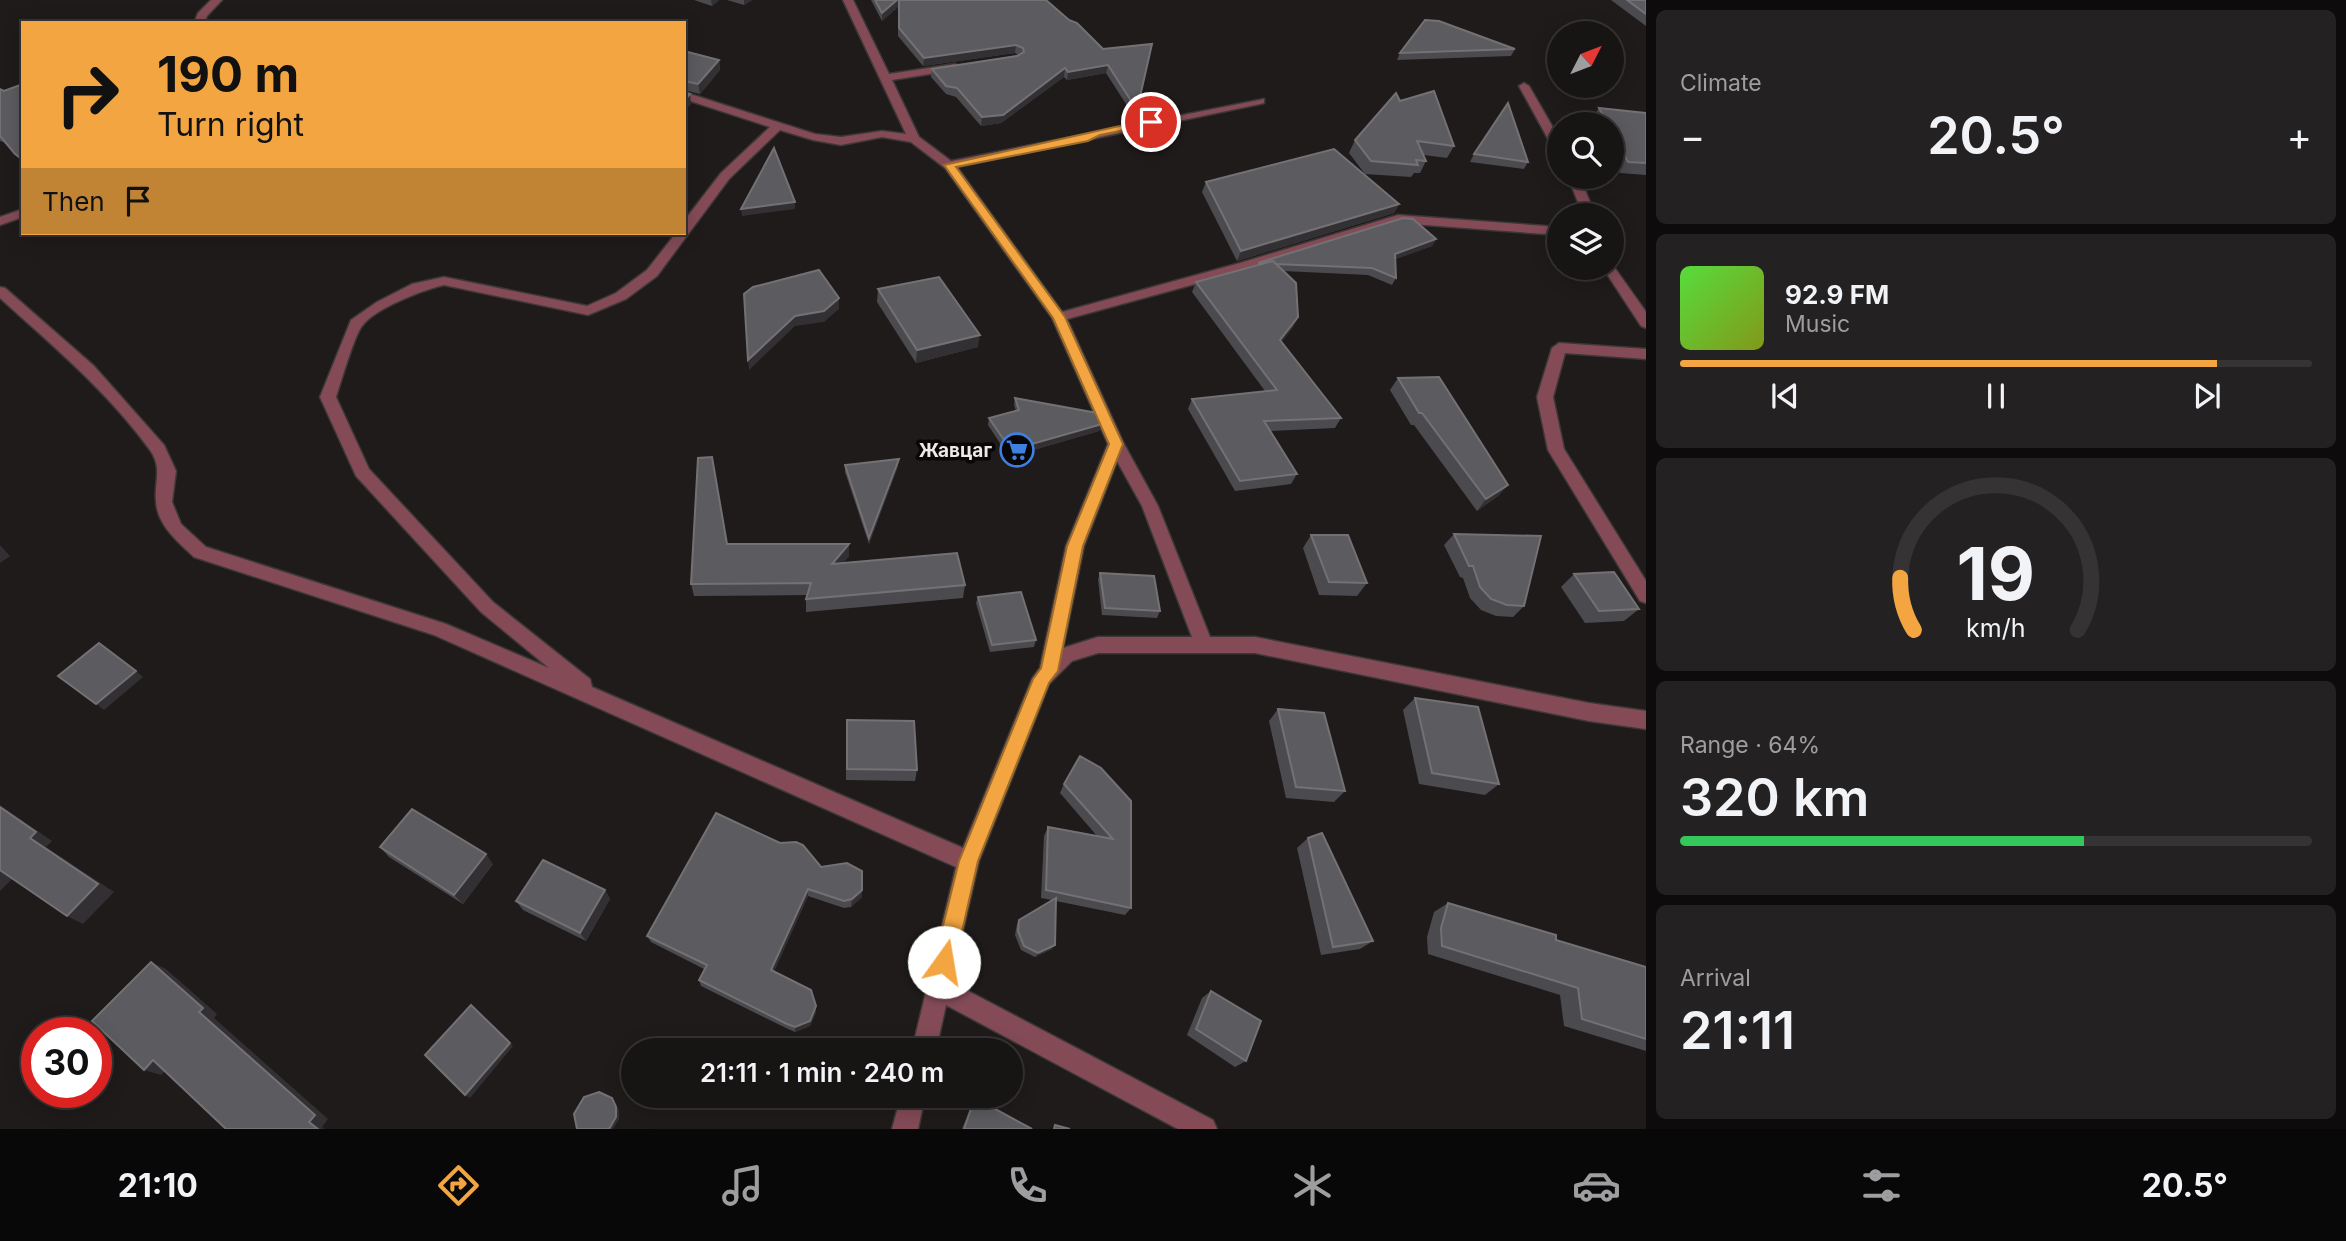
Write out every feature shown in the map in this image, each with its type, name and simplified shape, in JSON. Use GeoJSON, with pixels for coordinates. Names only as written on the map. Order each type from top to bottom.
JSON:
{"type":"FeatureCollection","features":[{"type":"Feature","properties":{"kind":"street"},"geometry":{"type":"LineString","coordinates":[[200,21],[217,0]]}},
{"type":"Feature","properties":{"kind":"street"},"geometry":{"type":"LineString","coordinates":[[848,0],[914,139]]}},
{"type":"Feature","properties":{"kind":"street"},"geometry":{"type":"LineString","coordinates":[[886,78],[963,66]]}},
{"type":"Feature","properties":{"kind":"street"},"geometry":{"type":"LineString","coordinates":[[1524,86],[1547,127]]}},
{"type":"Feature","properties":{"kind":"street"},"geometry":{"type":"LineString","coordinates":[[686,96],[813,137],[841,141],[882,134],[914,139],[949,165],[1059,317],[1116,444],[1150,506],[1204,645]]}},
{"type":"Feature","properties":{"kind":"street"},"geometry":{"type":"LineString","coordinates":[[949,165],[1259,102]]}},
{"type":"Feature","properties":{"kind":"street"},"geometry":{"type":"LineString","coordinates":[[686,227],[725,176],[778,125]]}},
{"type":"Feature","properties":{"kind":"street"},"geometry":{"type":"LineString","coordinates":[[0,221],[21,214]]}},
{"type":"Feature","properties":{"kind":"street"},"geometry":{"type":"LineString","coordinates":[[1059,317],[1245,266],[1398,219],[1547,230]]}},
{"type":"Feature","properties":{"kind":"street"},"geometry":{"type":"LineString","coordinates":[[601,700],[487,607],[402,517],[362,472],[328,397],[356,323],[382,304],[417,287],[444,281],[589,311],[621,296],[652,273],[680,235]]}},
{"type":"Feature","properties":{"kind":"street"},"geometry":{"type":"LineString","coordinates":[[1617,280],[1646,323]]}},
{"type":"Feature","properties":{"kind":"street"},"geometry":{"type":"LineString","coordinates":[[0,291],[89,370],[158,449],[168,471],[164,502],[174,528],[200,552],[439,629],[968,861]]}},
{"type":"Feature","properties":{"kind":"street"},"geometry":{"type":"LineString","coordinates":[[1642,351],[1559,348],[1545,397],[1556,450],[1646,596]]}},
{"type":"Feature","properties":{"kind":"street"},"geometry":{"type":"LineString","coordinates":[[1049,671],[1075,546],[1116,444]]}},
{"type":"Feature","properties":{"kind":"street"},"geometry":{"type":"LineString","coordinates":[[927,1038],[968,861],[1042,679],[1066,655],[1098,645],[1255,645],[1589,712],[1646,720]]}},
{"type":"Feature","properties":{"kind":"street"},"geometry":{"type":"LineString","coordinates":[[939,988],[1204,1129]]}},
{"type":"Feature","properties":{"kind":"street"},"geometry":{"type":"LineString","coordinates":[[905,1129],[910,1108]]}},
{"type":"Feature","properties":{"kind":"building"},"geometry":{"type":"Polygon","coordinates":[[[875,0],[897,0],[882,13],[875,0]]]}},
{"type":"Feature","properties":{"kind":"building"},"geometry":{"type":"Polygon","coordinates":[[[899,0],[1046,0],[1069,20],[1077,23],[1103,49],[1152,44],[1137,110],[1108,65],[1068,72],[1065,68],[1003,115],[982,117],[957,88],[946,86],[932,69],[1017,56],[1024,52],[1023,48],[1016,45],[924,58],[899,28],[899,0]]]}},
{"type":"Feature","properties":{"kind":"building"},"geometry":{"type":"Polygon","coordinates":[[[1627,0],[1646,0],[1646,14],[1627,0]]]}},
{"type":"Feature","properties":{"kind":"building"},"geometry":{"type":"Polygon","coordinates":[[[1425,20],[1439,21],[1515,49],[1400,53],[1425,20]]]}},
{"type":"Feature","properties":{"kind":"building"},"geometry":{"type":"Polygon","coordinates":[[[686,52],[719,60],[698,84],[686,81],[686,52]]]}},
{"type":"Feature","properties":{"kind":"building"},"geometry":{"type":"Polygon","coordinates":[[[21,85],[21,158],[0,136],[0,89],[4,91],[21,85]]]}},
{"type":"Feature","properties":{"kind":"building"},"geometry":{"type":"Polygon","coordinates":[[[1434,91],[1454,146],[1417,141],[1426,161],[1416,160],[1418,165],[1371,161],[1355,140],[1396,93],[1400,101],[1434,91]]]}},
{"type":"Feature","properties":{"kind":"building"},"geometry":{"type":"Polygon","coordinates":[[[1508,103],[1528,162],[1474,154],[1508,103]]]}},
{"type":"Feature","properties":{"kind":"building"},"geometry":{"type":"Polygon","coordinates":[[[1599,108],[1646,113],[1646,163],[1628,162],[1624,154],[1624,112],[1601,112],[1599,108]]]}},
{"type":"Feature","properties":{"kind":"building"},"geometry":{"type":"Polygon","coordinates":[[[774,148],[795,202],[741,209],[774,148]]]}},
{"type":"Feature","properties":{"kind":"building"},"geometry":{"type":"Polygon","coordinates":[[[1334,149],[1399,204],[1241,251],[1206,182],[1334,149]]]}},
{"type":"Feature","properties":{"kind":"building"},"geometry":{"type":"Polygon","coordinates":[[[1403,218],[1413,219],[1436,239],[1395,254],[1396,278],[1372,268],[1275,264],[1273,261],[1258,263],[1403,218]]]}},
{"type":"Feature","properties":{"kind":"building"},"geometry":{"type":"Polygon","coordinates":[[[1273,261],[1296,283],[1298,317],[1280,340],[1341,418],[1264,421],[1297,474],[1240,481],[1192,399],[1277,390],[1196,282],[1273,261]]]}},
{"type":"Feature","properties":{"kind":"building"},"geometry":{"type":"Polygon","coordinates":[[[819,270],[839,298],[824,311],[795,316],[748,360],[744,294],[753,287],[819,270]]]}},
{"type":"Feature","properties":{"kind":"building"},"geometry":{"type":"Polygon","coordinates":[[[939,277],[980,335],[917,350],[878,289],[939,277]]]}},
{"type":"Feature","properties":{"kind":"building"},"geometry":{"type":"Polygon","coordinates":[[[1439,377],[1508,485],[1486,499],[1422,413],[1419,413],[1398,378],[1439,377]]]}},
{"type":"Feature","properties":{"kind":"building"},"geometry":{"type":"Polygon","coordinates":[[[1015,398],[1097,413],[1102,424],[1011,450],[989,418],[1019,410],[1015,398]]]}},
{"type":"Feature","properties":{"kind":"building"},"geometry":{"type":"Polygon","coordinates":[[[712,457],[727,544],[849,544],[832,564],[957,553],[965,585],[806,599],[811,583],[691,584],[698,458],[712,457]]]}},
{"type":"Feature","properties":{"kind":"building"},"geometry":{"type":"Polygon","coordinates":[[[899,459],[869,538],[845,465],[899,459]]]}},
{"type":"Feature","properties":{"kind":"building"},"geometry":{"type":"Polygon","coordinates":[[[1454,534],[1541,536],[1524,606],[1507,605],[1491,599],[1480,587],[1473,566],[1469,566],[1454,534]]]}},
{"type":"Feature","properties":{"kind":"building"},"geometry":{"type":"Polygon","coordinates":[[[1311,535],[1348,535],[1367,583],[1329,582],[1311,535]]]}},
{"type":"Feature","properties":{"kind":"building"},"geometry":{"type":"Polygon","coordinates":[[[1614,572],[1639,609],[1599,611],[1574,574],[1614,572]]]}},
{"type":"Feature","properties":{"kind":"building"},"geometry":{"type":"Polygon","coordinates":[[[1100,573],[1154,576],[1160,611],[1105,608],[1100,573]]]}},
{"type":"Feature","properties":{"kind":"building"},"geometry":{"type":"Polygon","coordinates":[[[1021,592],[1036,640],[992,645],[978,597],[1021,592]]]}},
{"type":"Feature","properties":{"kind":"building"},"geometry":{"type":"Polygon","coordinates":[[[99,643],[136,671],[96,704],[58,676],[99,643]]]}},
{"type":"Feature","properties":{"kind":"building"},"geometry":{"type":"Polygon","coordinates":[[[1415,698],[1478,707],[1499,784],[1432,773],[1415,698]]]}},
{"type":"Feature","properties":{"kind":"building"},"geometry":{"type":"Polygon","coordinates":[[[1278,709],[1324,713],[1345,791],[1296,787],[1278,709]]]}},
{"type":"Feature","properties":{"kind":"building"},"geometry":{"type":"Polygon","coordinates":[[[847,720],[914,721],[917,770],[847,769],[847,720]]]}},
{"type":"Feature","properties":{"kind":"building"},"geometry":{"type":"Polygon","coordinates":[[[1080,756],[1101,768],[1131,801],[1131,908],[1046,890],[1048,827],[1113,839],[1064,784],[1080,756]]]}},
{"type":"Feature","properties":{"kind":"building"},"geometry":{"type":"Polygon","coordinates":[[[0,807],[36,832],[30,838],[98,884],[67,916],[0,870],[0,807]]]}},
{"type":"Feature","properties":{"kind":"building"},"geometry":{"type":"Polygon","coordinates":[[[412,809],[486,854],[454,895],[380,847],[412,809]]]}},
{"type":"Feature","properties":{"kind":"building"},"geometry":{"type":"Polygon","coordinates":[[[716,813],[780,843],[796,842],[803,845],[821,867],[847,863],[862,871],[862,890],[852,899],[844,901],[808,889],[771,970],[811,990],[816,1006],[810,1021],[795,1027],[699,980],[707,965],[647,936],[716,813]]]}},
{"type":"Feature","properties":{"kind":"building"},"geometry":{"type":"Polygon","coordinates":[[[1322,833],[1373,941],[1333,947],[1308,838],[1322,833]]]}},
{"type":"Feature","properties":{"kind":"building"},"geometry":{"type":"Polygon","coordinates":[[[543,860],[605,890],[580,933],[516,901],[543,860]]]}},
{"type":"Feature","properties":{"kind":"building"},"geometry":{"type":"Polygon","coordinates":[[[1056,898],[1055,945],[1038,953],[1024,946],[1018,931],[1019,920],[1056,898]]]}},
{"type":"Feature","properties":{"kind":"building"},"geometry":{"type":"Polygon","coordinates":[[[1448,903],[1556,935],[1556,940],[1646,967],[1646,1039],[1582,1019],[1578,988],[1442,946],[1441,928],[1448,903]]]}},
{"type":"Feature","properties":{"kind":"building"},"geometry":{"type":"Polygon","coordinates":[[[151,962],[203,1008],[199,1012],[315,1115],[309,1122],[318,1129],[226,1129],[153,1060],[144,1070],[112,1040],[112,1017],[96,1017],[151,962]]]}},
{"type":"Feature","properties":{"kind":"building"},"geometry":{"type":"Polygon","coordinates":[[[1211,991],[1261,1021],[1246,1061],[1196,1029],[1211,991]]]}},
{"type":"Feature","properties":{"kind":"building"},"geometry":{"type":"Polygon","coordinates":[[[471,1005],[510,1043],[465,1095],[425,1055],[471,1005]]]}},
{"type":"Feature","properties":{"kind":"building"},"geometry":{"type":"Polygon","coordinates":[[[599,1092],[612,1098],[616,1107],[616,1117],[609,1129],[577,1129],[574,1114],[584,1097],[599,1092]]]}},
{"type":"Feature","properties":{"kind":"building"},"geometry":{"type":"Polygon","coordinates":[[[971,1108],[993,1108],[1032,1129],[964,1129],[971,1108]]]}},
{"type":"Feature","properties":{"kind":"building"},"geometry":{"type":"Polygon","coordinates":[[[1055,1125],[1070,1129],[1054,1129],[1055,1125]]]}},
{"type":"Feature","properties":{"kind":"place","name":"Жавцаг"},"geometry":{"type":"Point","coordinates":[1017,450]}},
{"type":"Feature","properties":{"kind":"route"},"geometry":{"type":"LineString","coordinates":[[944,962],[968,861],[1042,679],[1049,671],[1075,546],[1116,444],[1059,317],[949,165],[1088,138],[1097,132],[1151,122]]}}]}
